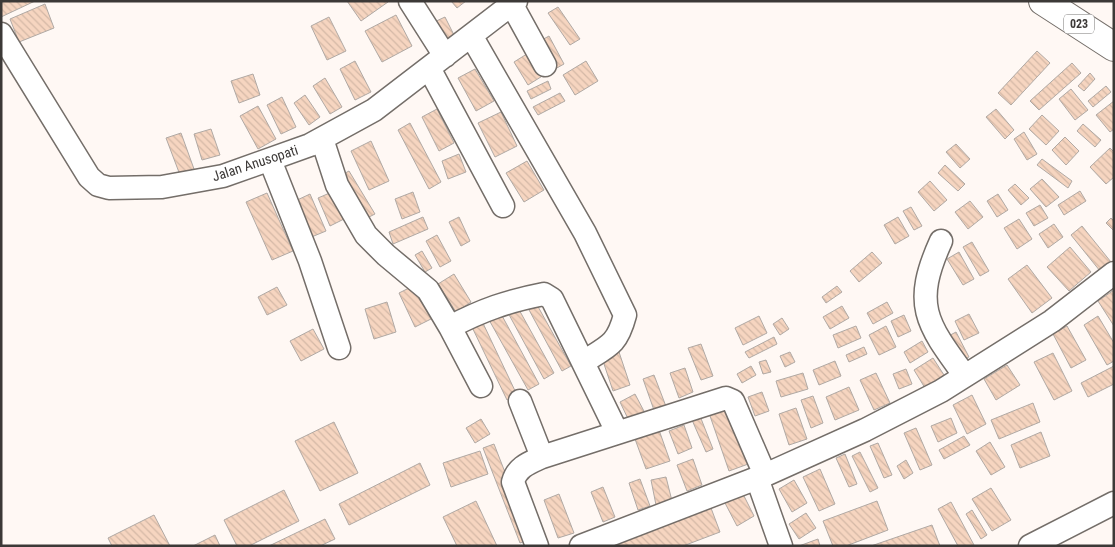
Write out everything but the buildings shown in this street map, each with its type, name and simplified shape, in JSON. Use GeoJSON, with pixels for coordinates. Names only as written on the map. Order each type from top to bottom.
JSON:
{"type":"FeatureCollection","features":[{"type":"Feature","properties":{"kind":"main road","name":"023"},"geometry":{"type":"LineString","coordinates":[[1044,1],[1114,47]]}},
{"type":"Feature","properties":{"kind":"street"},"geometry":{"type":"LineString","coordinates":[[410,1],[503,206]]}},
{"type":"Feature","properties":{"kind":"street"},"geometry":{"type":"LineString","coordinates":[[514,3],[545,65]]}},
{"type":"Feature","properties":{"kind":"street","name":"Jalan Anusopati"},"geometry":{"type":"LineString","coordinates":[[1,34],[89,177],[98,185],[109,188],[162,187],[223,176],[322,139],[374,110],[472,37],[514,3]]}},
{"type":"Feature","properties":{"kind":"street"},"geometry":{"type":"LineString","coordinates":[[472,37],[585,233],[616,292],[625,315],[620,334],[608,346],[583,362]]}},
{"type":"Feature","properties":{"kind":"street"},"geometry":{"type":"LineString","coordinates":[[322,139],[337,185],[356,220],[377,247],[428,290],[481,386]]}},
{"type":"Feature","properties":{"kind":"street"},"geometry":{"type":"LineString","coordinates":[[270,160],[310,261],[338,348]]}},
{"type":"Feature","properties":{"kind":"street"},"geometry":{"type":"LineString","coordinates":[[941,242],[928,269],[924,297],[926,312],[942,344],[965,376]]}},
{"type":"Feature","properties":{"kind":"street"},"geometry":{"type":"LineString","coordinates":[[581,546],[761,477],[865,430],[941,391],[965,376],[1052,321],[1114,273]]}},
{"type":"Feature","properties":{"kind":"street"},"geometry":{"type":"LineString","coordinates":[[450,327],[479,312],[509,300],[544,294],[552,299],[617,432]]}},
{"type":"Feature","properties":{"kind":"street"},"geometry":{"type":"LineString","coordinates":[[537,546],[513,482],[515,474],[521,467],[542,457],[617,432],[731,398],[761,477],[781,546]]}},
{"type":"Feature","properties":{"kind":"street"},"geometry":{"type":"LineString","coordinates":[[520,401],[542,457]]}},
{"type":"Feature","properties":{"kind":"street"},"geometry":{"type":"LineString","coordinates":[[1030,546],[1114,503]]}}]}
